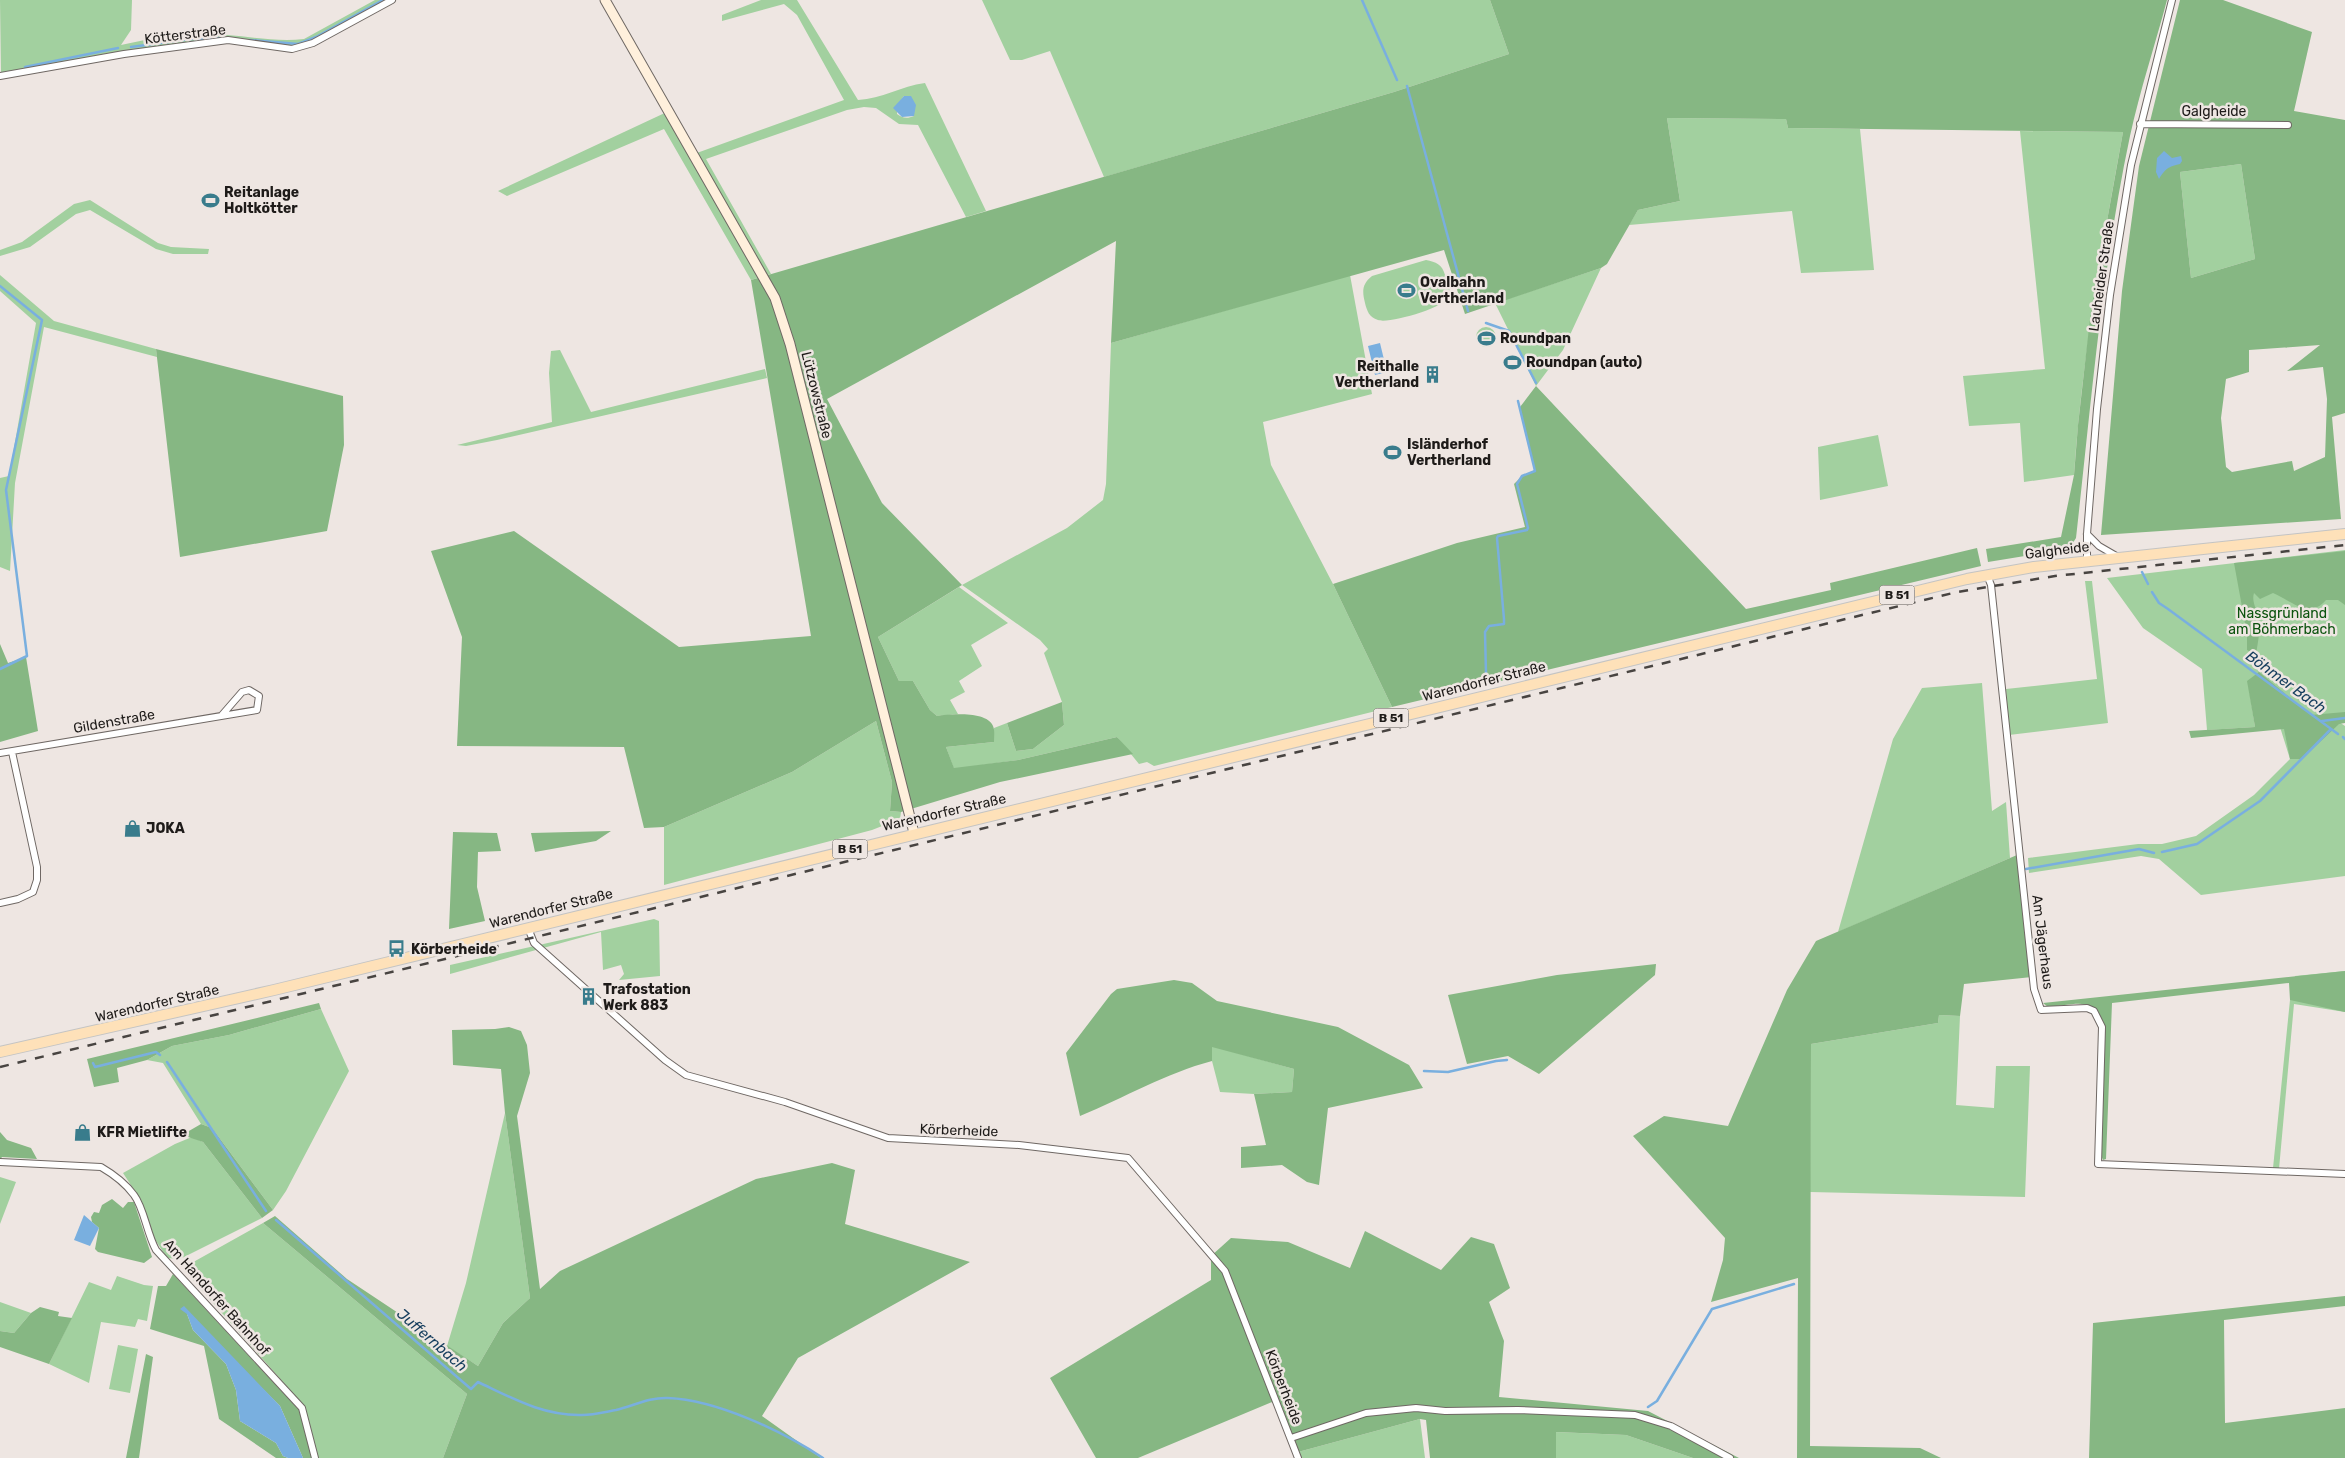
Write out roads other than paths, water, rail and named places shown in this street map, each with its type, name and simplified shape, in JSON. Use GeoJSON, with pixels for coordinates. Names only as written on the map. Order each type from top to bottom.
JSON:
{"type":"FeatureCollection","features":[{"type":"Feature","properties":{"kind":"main road","name":"Galgheide"},"geometry":{"type":"LineString","coordinates":[[1778,624],[1987,574],[2088,560],[2345,534]]}},
{"type":"Feature","properties":{"kind":"main road","name":"Warendorfer Straße"},"geometry":{"type":"LineString","coordinates":[[0,1052],[196,1008],[1778,624]]}},
{"type":"Feature","properties":{"kind":"street","name":"Kötterstraße"},"geometry":{"type":"LineString","coordinates":[[0,76],[124,54],[228,40],[292,50],[313,43],[392,0]]}},
{"type":"Feature","properties":{"kind":"street","name":"Lützowstraße"},"geometry":{"type":"LineString","coordinates":[[605,0],[763,276],[778,306],[790,344],[914,833]]}},
{"type":"Feature","properties":{"kind":"street","name":"Lauheider Straße"},"geometry":{"type":"LineString","coordinates":[[2088,560],[2087,534],[2097,409],[2110,295],[2131,164],[2172,0]]}},
{"type":"Feature","properties":{"kind":"street","name":"Galgheide"},"geometry":{"type":"LineString","coordinates":[[2140,124],[2288,124]]}},
{"type":"Feature","properties":{"kind":"street"},"geometry":{"type":"LineString","coordinates":[[2087,534],[2099,546],[2118,557]]}},
{"type":"Feature","properties":{"kind":"street","name":"Am Jägerhaus"},"geometry":{"type":"LineString","coordinates":[[1987,574],[1992,595],[2034,988],[2041,1010],[2087,1008],[2094,1011],[2102,1027],[2098,1164],[2345,1174]]}},
{"type":"Feature","properties":{"kind":"street","name":"Gildenstraße"},"geometry":{"type":"LineString","coordinates":[[0,753],[257,710],[259,696],[249,690],[242,692],[222,715]]}},
{"type":"Feature","properties":{"kind":"street"},"geometry":{"type":"LineString","coordinates":[[0,903],[18,899],[33,892],[37,880],[37,866],[12,752]]}},
{"type":"Feature","properties":{"kind":"street","name":"Körberheide"},"geometry":{"type":"LineString","coordinates":[[528,928],[534,943],[666,1060],[686,1075],[785,1102],[888,1138],[1019,1145],[1128,1158],[1225,1271],[1298,1458]]}},
{"type":"Feature","properties":{"kind":"street","name":"Am Handorfer Bahnhof"},"geometry":{"type":"LineString","coordinates":[[0,1162],[101,1167],[117,1179],[135,1196],[156,1250],[302,1408],[315,1458]]}},
{"type":"Feature","properties":{"kind":"street","name":"Körberheide"},"geometry":{"type":"LineString","coordinates":[[1290,1438],[1366,1413],[1416,1408],[1445,1412],[1518,1410],[1635,1415],[1671,1426],[1730,1458]]}},
{"type":"Feature","properties":{"kind":"water"},"geometry":{"type":"Polygon","coordinates":[[[904,96],[911,96],[916,105],[914,116],[902,117],[893,108],[904,96]]]}},
{"type":"Feature","properties":{"kind":"water"},"geometry":{"type":"Polygon","coordinates":[[[2164,151],[2172,158],[2181,156],[2182,161],[2180,164],[2168,168],[2159,179],[2156,172],[2157,158],[2164,151]]]}},
{"type":"Feature","properties":{"kind":"water"},"geometry":{"type":"Polygon","coordinates":[[[1380,343],[1387,372],[1375,375],[1368,346],[1380,343]]]}},
{"type":"Feature","properties":{"kind":"water"},"geometry":{"type":"Polygon","coordinates":[[[84,1215],[99,1228],[90,1246],[74,1240],[84,1215]]]}},
{"type":"Feature","properties":{"kind":"water"},"geometry":{"type":"Polygon","coordinates":[[[184,1306],[280,1406],[303,1458],[283,1456],[276,1443],[240,1421],[236,1390],[226,1364],[193,1330],[187,1314],[180,1309],[184,1306]]]}},
{"type":"Feature","properties":{"kind":"waterway"},"geometry":{"type":"LineString","coordinates":[[250,40],[298,44],[316,37],[383,0]]}},
{"type":"Feature","properties":{"kind":"waterway"},"geometry":{"type":"LineString","coordinates":[[1362,0],[1397,80]]}},
{"type":"Feature","properties":{"kind":"waterway"},"geometry":{"type":"LineString","coordinates":[[131,47],[191,39],[220,38]]}},
{"type":"Feature","properties":{"kind":"waterway"},"geometry":{"type":"LineString","coordinates":[[25,67],[118,48]]}},
{"type":"Feature","properties":{"kind":"waterway"},"geometry":{"type":"LineString","coordinates":[[1407,86],[1468,311]]}},
{"type":"Feature","properties":{"kind":"waterway","name":"Juffernbach"},"geometry":{"type":"LineString","coordinates":[[0,286],[42,320],[6,490],[27,656],[0,669]]}},
{"type":"Feature","properties":{"kind":"waterway"},"geometry":{"type":"LineString","coordinates":[[1486,323],[1509,331],[1536,383]]}},
{"type":"Feature","properties":{"kind":"waterway"},"geometry":{"type":"LineString","coordinates":[[1486,674],[1485,632],[1489,626],[1504,624],[1497,538],[1498,536],[1527,530],[1517,484],[1522,476],[1535,471],[1518,401]]}},
{"type":"Feature","properties":{"kind":"waterway","name":"Böhmer Bach"},"geometry":{"type":"LineString","coordinates":[[2142,572],[2148,584]]}},
{"type":"Feature","properties":{"kind":"waterway","name":"Böhmer Bach"},"geometry":{"type":"LineString","coordinates":[[2152,592],[2159,603],[2338,734]]}},
{"type":"Feature","properties":{"kind":"waterway"},"geometry":{"type":"LineString","coordinates":[[2322,721],[2345,718]]}},
{"type":"Feature","properties":{"kind":"waterway"},"geometry":{"type":"LineString","coordinates":[[2162,852],[2197,844],[2260,801],[2331,729]]}},
{"type":"Feature","properties":{"kind":"waterway"},"geometry":{"type":"LineString","coordinates":[[2026,869],[2139,849],[2154,853]]}},
{"type":"Feature","properties":{"kind":"waterway","name":"Juffernbach"},"geometry":{"type":"LineString","coordinates":[[93,1063],[95,1067],[156,1052],[160,1055]]}},
{"type":"Feature","properties":{"kind":"waterway"},"geometry":{"type":"LineString","coordinates":[[1424,1071],[1448,1072],[1507,1060]]}},
{"type":"Feature","properties":{"kind":"waterway","name":"Juffernbach"},"geometry":{"type":"LineString","coordinates":[[167,1062],[266,1211]]}},
{"type":"Feature","properties":{"kind":"waterway","name":"Juffernbach"},"geometry":{"type":"LineString","coordinates":[[276,1220],[471,1389],[478,1382],[528,1405],[568,1415],[586,1415],[616,1410],[661,1398],[687,1400],[707,1404],[748,1419],[769,1428],[823,1458]]}},
{"type":"Feature","properties":{"kind":"waterway"},"geometry":{"type":"LineString","coordinates":[[1648,1407],[1657,1401],[1712,1309],[1794,1284]]}},
{"type":"Feature","properties":{"kind":"railway"},"geometry":{"type":"LineString","coordinates":[[0,1067],[1957,592],[2055,576],[2345,545]]}},
{"type":"Feature","properties":{"kind":"place","name":"Reitanlage Holtkötter"},"geometry":{"type":"Point","coordinates":[210,200]}},
{"type":"Feature","properties":{"kind":"place","name":"Ovalbahn Vertherland"},"geometry":{"type":"Point","coordinates":[1406,290]}},
{"type":"Feature","properties":{"kind":"place","name":"Roundpan"},"geometry":{"type":"Point","coordinates":[1486,338]}},
{"type":"Feature","properties":{"kind":"place","name":"Roundpan (auto)"},"geometry":{"type":"Point","coordinates":[1512,362]}},
{"type":"Feature","properties":{"kind":"place","name":"Reithalle Vertherland"},"geometry":{"type":"Point","coordinates":[1433,374]}},
{"type":"Feature","properties":{"kind":"place","name":"Isländerhof Vertherland"},"geometry":{"type":"Point","coordinates":[1393,452]}},
{"type":"Feature","properties":{"kind":"place","name":"JOKA"},"geometry":{"type":"Point","coordinates":[132,828]}},
{"type":"Feature","properties":{"kind":"place","name":"Körberheide"},"geometry":{"type":"Point","coordinates":[397,949]}},
{"type":"Feature","properties":{"kind":"place","name":"Trafostation Werk 883"},"geometry":{"type":"Point","coordinates":[589,997]}},
{"type":"Feature","properties":{"kind":"place","name":"KFR Mietlifte"},"geometry":{"type":"Point","coordinates":[83,1132]}},
{"type":"Feature","properties":{"kind":"park label","name":"Nassgrünland am Böhmerbach"},"geometry":{"type":"Point","coordinates":[2282,622]}}]}
